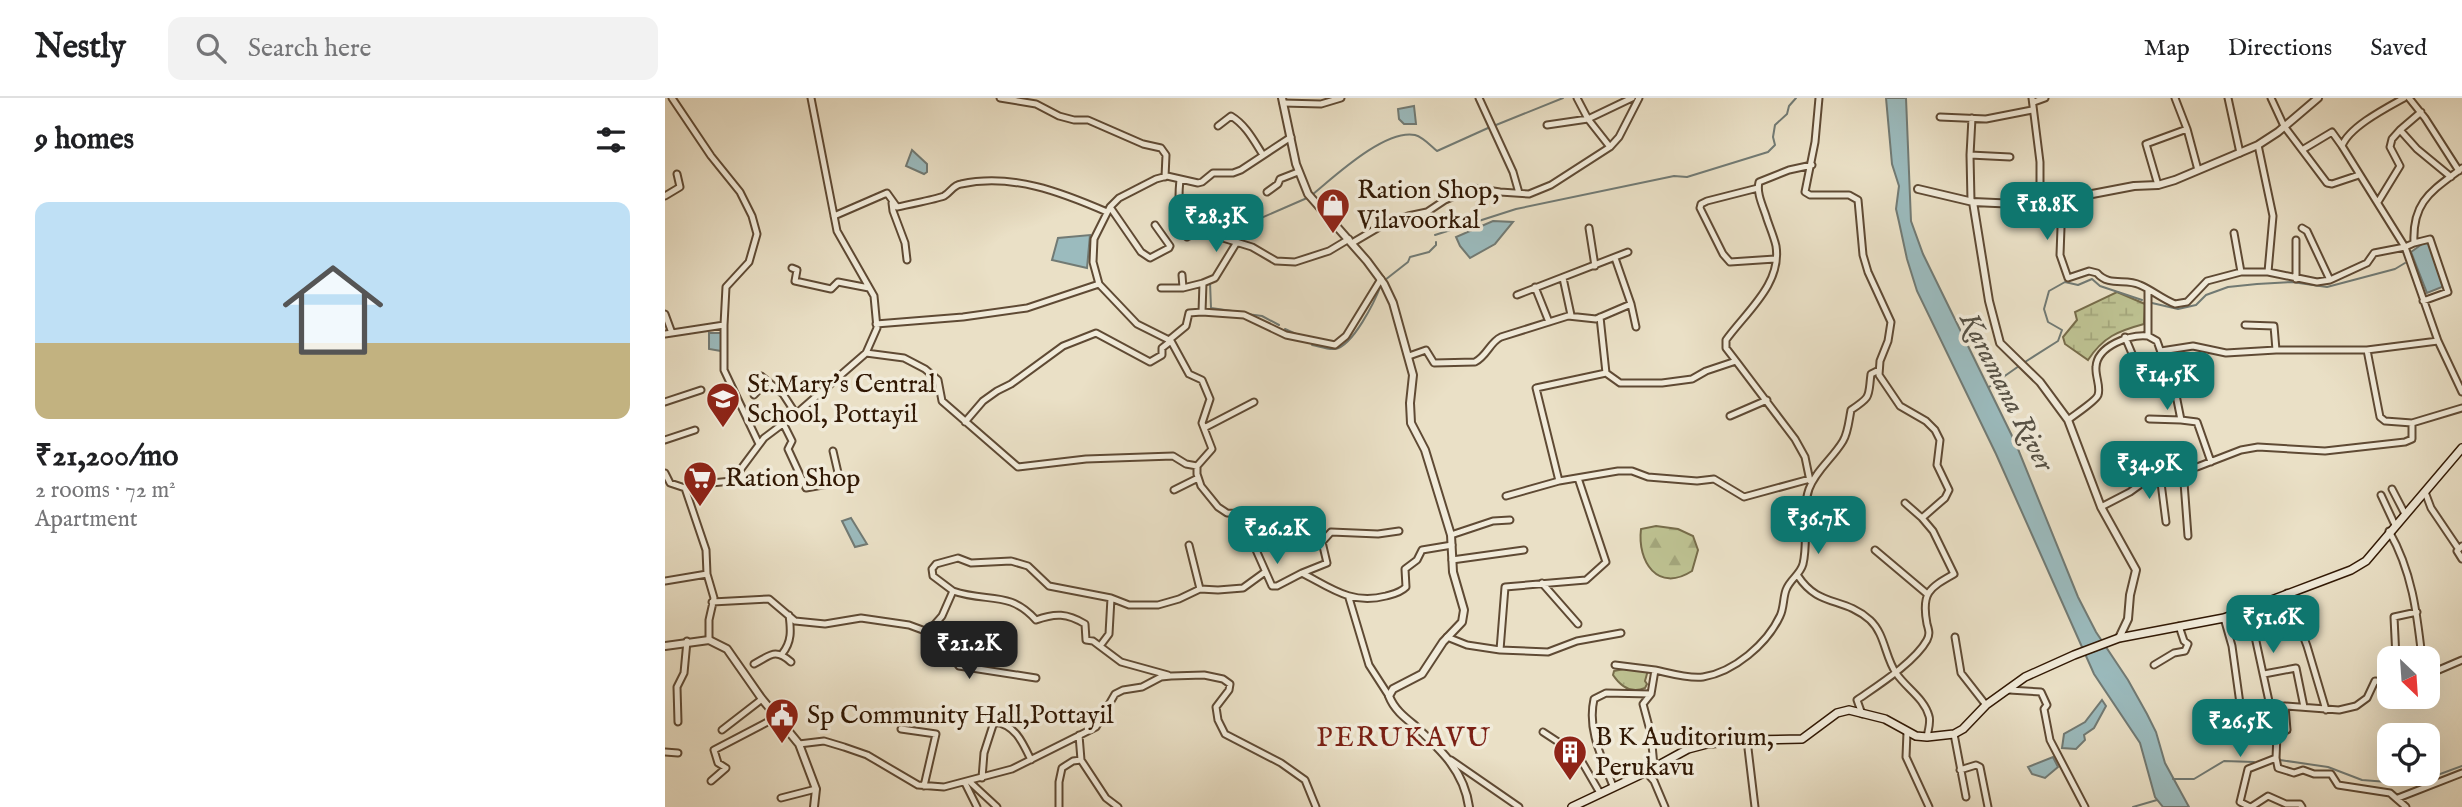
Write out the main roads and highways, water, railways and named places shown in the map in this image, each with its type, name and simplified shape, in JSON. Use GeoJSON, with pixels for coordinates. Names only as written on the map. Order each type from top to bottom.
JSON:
{"type":"FeatureCollection","features":[{"type":"Feature","properties":{"kind":"main road"},"geometry":{"type":"LineString","coordinates":[[1572,807],[1688,749],[1747,740],[1802,739],[1837,713],[1849,710],[1885,719],[1907,732],[1927,737],[1954,734],[1963,729],[1986,705],[2025,677],[2074,655],[2119,638],[2224,618],[2351,570],[2366,561],[2462,448]]}},
{"type":"Feature","properties":{"kind":"water"},"geometry":{"type":"Polygon","coordinates":[[[1886,98],[1906,98],[1911,221],[1923,254],[2016,444],[2078,597],[2096,632],[2147,714],[2156,732],[2165,763],[2189,807],[2163,807],[2155,797],[2140,743],[2094,674],[1996,454],[1917,291],[1896,209],[1899,186],[1892,164],[1886,98]]]}},
{"type":"Feature","properties":{"kind":"water"},"geometry":{"type":"Polygon","coordinates":[[[1414,106],[1416,124],[1404,124],[1399,119],[1398,109],[1414,106]]]}},
{"type":"Feature","properties":{"kind":"water"},"geometry":{"type":"Polygon","coordinates":[[[912,150],[927,164],[927,172],[924,174],[906,166],[912,150]]]}},
{"type":"Feature","properties":{"kind":"water"},"geometry":{"type":"Polygon","coordinates":[[[1493,221],[1513,222],[1495,244],[1470,258],[1456,237],[1493,221]]]}},
{"type":"Feature","properties":{"kind":"water"},"geometry":{"type":"Polygon","coordinates":[[[1090,235],[1087,268],[1052,260],[1058,238],[1090,235]]]}},
{"type":"Feature","properties":{"kind":"water"},"geometry":{"type":"Polygon","coordinates":[[[2429,239],[2447,285],[2427,293],[2411,252],[2429,239]]]}},
{"type":"Feature","properties":{"kind":"water"},"geometry":{"type":"Polygon","coordinates":[[[709,333],[722,333],[721,351],[709,349],[709,333]]]}},
{"type":"Feature","properties":{"kind":"water"},"geometry":{"type":"Polygon","coordinates":[[[851,518],[867,544],[855,547],[842,521],[851,518]]]}},
{"type":"Feature","properties":{"kind":"water"},"geometry":{"type":"Polygon","coordinates":[[[2102,700],[2106,706],[2094,728],[2084,735],[2085,740],[2076,749],[2062,748],[2064,734],[2085,722],[2102,700]]]}},
{"type":"Feature","properties":{"kind":"water"},"geometry":{"type":"Polygon","coordinates":[[[2053,757],[2058,767],[2045,778],[2032,774],[2028,767],[2053,757]]]}},
{"type":"Feature","properties":{"kind":"waterway"},"geometry":{"type":"LineString","coordinates":[[1496,125],[1563,98]]}},
{"type":"Feature","properties":{"kind":"waterway"},"geometry":{"type":"LineString","coordinates":[[1435,235],[1516,209],[1674,176],[1687,177],[1768,152],[1775,145],[1775,125],[1787,114],[1789,106],[1796,98]]}},
{"type":"Feature","properties":{"kind":"waterway"},"geometry":{"type":"LineString","coordinates":[[1313,194],[1347,166],[1389,139],[1415,135],[1437,151],[1488,128]]}},
{"type":"Feature","properties":{"kind":"waterway"},"geometry":{"type":"LineString","coordinates":[[1236,239],[1245,225],[1307,198]]}},
{"type":"Feature","properties":{"kind":"waterway"},"geometry":{"type":"LineString","coordinates":[[1385,280],[1408,262],[1410,257],[1429,252],[1436,242]]}},
{"type":"Feature","properties":{"kind":"waterway"},"geometry":{"type":"LineString","coordinates":[[2152,303],[2178,309],[2196,305],[2206,295],[2228,287],[2257,284],[2292,282],[2327,287],[2395,269],[2405,263]]}},
{"type":"Feature","properties":{"kind":"waterway"},"geometry":{"type":"LineString","coordinates":[[2025,362],[2058,341],[2062,330],[2048,322],[2044,309],[2049,291],[2065,282],[2078,285],[2092,279],[2100,286],[2142,300]]}},
{"type":"Feature","properties":{"kind":"waterway"},"geometry":{"type":"LineString","coordinates":[[1210,282],[1211,308],[1239,312]]}},
{"type":"Feature","properties":{"kind":"waterway"},"geometry":{"type":"LineString","coordinates":[[1312,345],[1335,349],[1349,340],[1363,322],[1381,285]]}},
{"type":"Feature","properties":{"kind":"waterway"},"geometry":{"type":"LineString","coordinates":[[1247,314],[1262,316],[1279,325]]}},
{"type":"Feature","properties":{"kind":"waterway"},"geometry":{"type":"LineString","coordinates":[[1285,329],[1296,334]]}},
{"type":"Feature","properties":{"kind":"waterway","name":"Karamana River"},"geometry":{"type":"LineString","coordinates":[[1989,387],[2019,366]]}},
{"type":"Feature","properties":{"kind":"waterway"},"geometry":{"type":"LineString","coordinates":[[2280,760],[2328,767],[2362,780],[2413,784],[2462,766]]}},
{"type":"Feature","properties":{"kind":"waterway"},"geometry":{"type":"LineString","coordinates":[[2173,779],[2194,779],[2224,761],[2254,762]]}},
{"type":"Feature","properties":{"kind":"waterway"},"geometry":{"type":"LineString","coordinates":[[2133,807],[2157,800]]}},
{"type":"Feature","properties":{"kind":"place","name":"Ration Shop, Vilavoorkal"},"geometry":{"type":"Point","coordinates":[1333,235]}},
{"type":"Feature","properties":{"kind":"place","name":"St.Mary's Central School, Pottayil"},"geometry":{"type":"Point","coordinates":[723,429]}},
{"type":"Feature","properties":{"kind":"place","name":"Ration Shop"},"geometry":{"type":"Point","coordinates":[700,508]}},
{"type":"Feature","properties":{"kind":"place","name":"Sp Community Hall,Pottayil"},"geometry":{"type":"Point","coordinates":[782,745]}},
{"type":"Feature","properties":{"kind":"place","name":"B K Auditorium, Perukavu"},"geometry":{"type":"Point","coordinates":[1570,782]}},
{"type":"Feature","properties":{"kind":"district","name":"PERUKAVU"},"geometry":{"type":"Point","coordinates":[1404,738]}}]}
